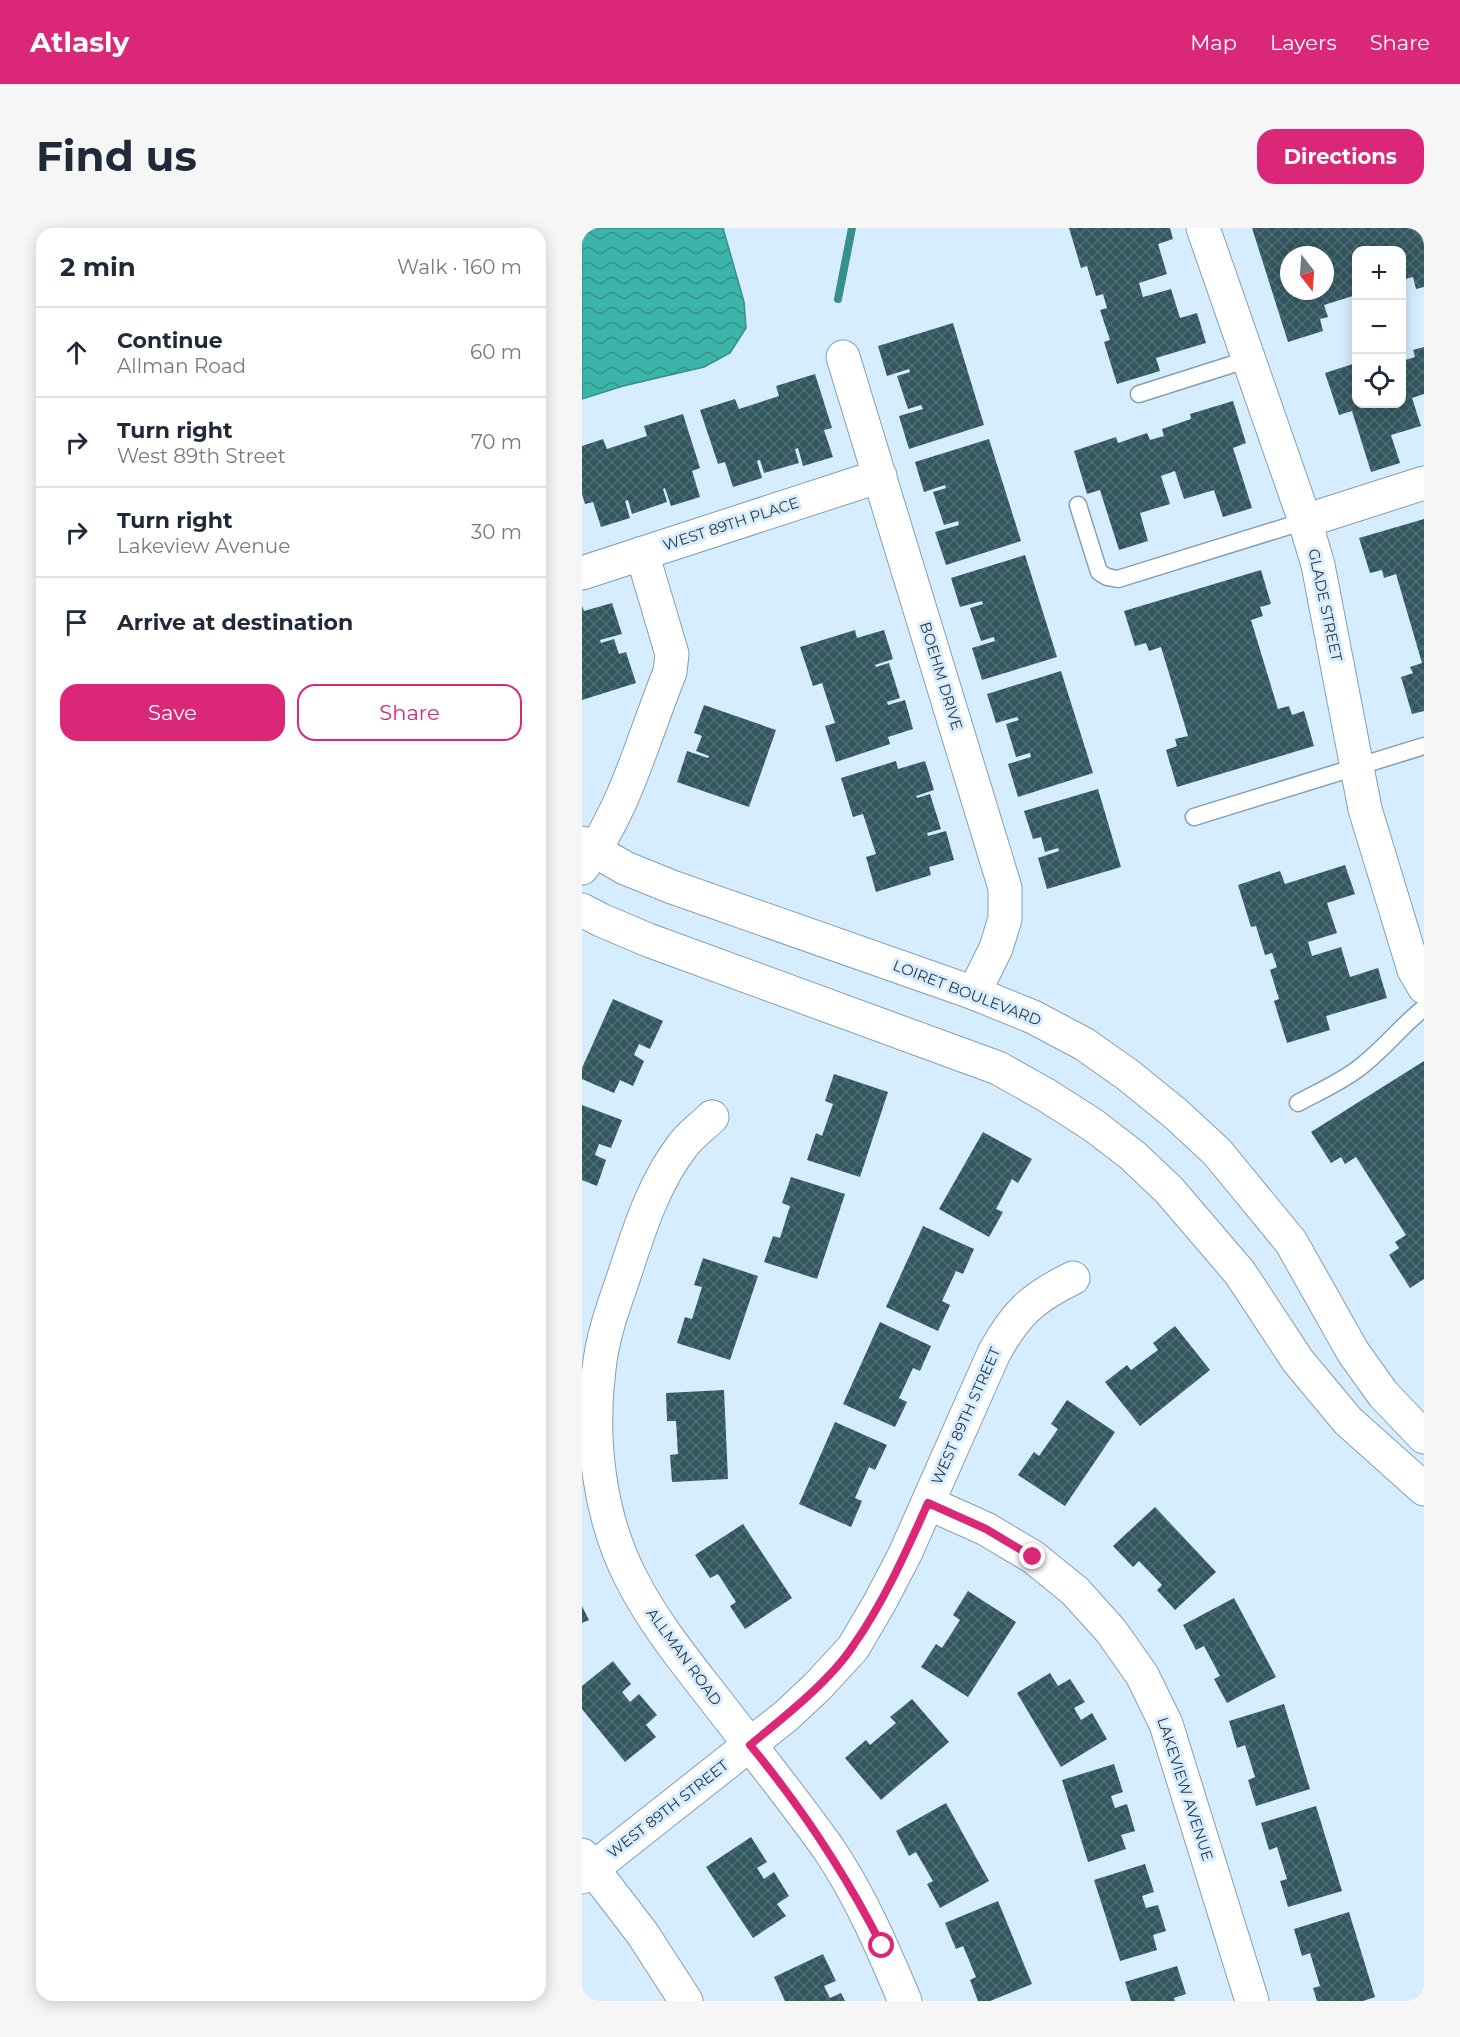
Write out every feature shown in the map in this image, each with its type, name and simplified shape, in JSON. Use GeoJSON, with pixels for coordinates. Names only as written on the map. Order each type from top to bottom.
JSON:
{"type":"FeatureCollection","features":[{"type":"Feature","properties":{"kind":"street","name":"GLADE STREET"},"geometry":{"type":"LineString","coordinates":[[1203,228],[1305,521],[1318,565],[1365,809],[1416,944],[1414,970],[1424,987]]}},
{"type":"Feature","properties":{"kind":"street","name":"BOEHM DRIVE"},"geometry":{"type":"LineString","coordinates":[[843,357],[1005,888],[1005,919],[996,948],[975,993]]}},
{"type":"Feature","properties":{"kind":"street","name":"WEST 89TH PLACE"},"geometry":{"type":"LineString","coordinates":[[582,573],[880,476]]}},
{"type":"Feature","properties":{"kind":"street"},"geometry":{"type":"LineString","coordinates":[[1305,521],[1424,483]]}},
{"type":"Feature","properties":{"kind":"street"},"geometry":{"type":"LineString","coordinates":[[586,854],[627,788],[670,672],[672,654],[642,554]]}},
{"type":"Feature","properties":{"kind":"street","name":"LOIRET BOULEVARD"},"geometry":{"type":"LineString","coordinates":[[586,854],[672,887],[975,993],[1032,1017],[1084,1044],[1128,1075],[1176,1114],[1217,1152],[1291,1242],[1353,1352],[1383,1394],[1424,1437]]}},
{"type":"Feature","properties":{"kind":"street"},"geometry":{"type":"LineString","coordinates":[[582,910],[648,940],[998,1068],[1093,1125],[1132,1155],[1169,1190],[1240,1273],[1298,1361],[1348,1421],[1424,1489]]}},
{"type":"Feature","properties":{"kind":"street","name":"ALLMAN ROAD"},"geometry":{"type":"LineString","coordinates":[[712,1116],[685,1142],[656,1188],[610,1315],[599,1368],[595,1423],[605,1503],[621,1555],[632,1580],[659,1627],[782,1785],[830,1851],[877,1936],[905,2001]]}},
{"type":"Feature","properties":{"kind":"street","name":"WEST 89TH STREET"},"geometry":{"type":"LineString","coordinates":[[585,1867],[750,1745],[817,1687],[853,1648],[905,1554],[994,1353],[1007,1329],[1024,1309],[1046,1292],[1074,1278]]}},
{"type":"Feature","properties":{"kind":"street","name":"LAKEVIEW AVENUE"},"geometry":{"type":"LineString","coordinates":[[928,1503],[986,1529],[1033,1557],[1082,1599],[1112,1631],[1142,1675],[1166,1724],[1252,2001]]}},
{"type":"Feature","properties":{"kind":"street"},"geometry":{"type":"LineString","coordinates":[[585,1867],[642,1933],[686,2001]]}},
{"type":"Feature","properties":{"kind":"lane"},"geometry":{"type":"LineString","coordinates":[[1139,394],[1249,359]]}},
{"type":"Feature","properties":{"kind":"lane"},"geometry":{"type":"LineString","coordinates":[[1078,505],[1099,572],[1107,577],[1118,579],[1305,521]]}},
{"type":"Feature","properties":{"kind":"lane"},"geometry":{"type":"LineString","coordinates":[[1194,817],[1424,746]]}},
{"type":"Feature","properties":{"kind":"lane"},"geometry":{"type":"LineString","coordinates":[[1298,1103],[1358,1069],[1390,1041],[1404,1023],[1424,1008]]}},
{"type":"Feature","properties":{"kind":"water"},"geometry":{"type":"Polygon","coordinates":[[[582,228],[723,228],[744,302],[746,328],[730,353],[704,367],[623,386],[582,399],[582,228]]]}},
{"type":"Feature","properties":{"kind":"building"},"geometry":{"type":"Polygon","coordinates":[[[1069,228],[1170,228],[1173,239],[1158,244],[1167,274],[1139,283],[1143,297],[1171,289],[1180,318],[1197,313],[1206,343],[1156,358],[1160,371],[1117,384],[1104,342],[1110,340],[1100,310],[1107,308],[1103,294],[1096,296],[1087,266],[1081,268],[1069,228]]]}},
{"type":"Feature","properties":{"kind":"building"},"geometry":{"type":"Polygon","coordinates":[[[1252,228],[1424,228],[1424,287],[1416,289],[1413,277],[1406,279],[1406,246],[1352,246],[1352,296],[1324,305],[1328,317],[1320,319],[1323,331],[1288,342],[1252,228]]]}},
{"type":"Feature","properties":{"kind":"building"},"geometry":{"type":"Polygon","coordinates":[[[953,323],[984,425],[909,449],[899,416],[923,409],[921,405],[908,409],[897,376],[910,372],[909,369],[887,376],[878,346],[953,323]]]}},
{"type":"Feature","properties":{"kind":"building"},"geometry":{"type":"Polygon","coordinates":[[[1424,347],[1424,394],[1412,398],[1421,426],[1391,435],[1400,463],[1371,472],[1352,411],[1339,415],[1325,373],[1352,364],[1352,408],[1406,408],[1406,360],[1415,357],[1413,350],[1424,347]]]}},
{"type":"Feature","properties":{"kind":"building"},"geometry":{"type":"Polygon","coordinates":[[[815,374],[832,428],[824,430],[833,457],[803,466],[798,448],[795,449],[799,463],[764,473],[760,460],[757,461],[762,478],[733,487],[725,462],[718,464],[700,410],[735,399],[739,409],[779,396],[776,386],[815,374]]]}},
{"type":"Feature","properties":{"kind":"building"},"geometry":{"type":"Polygon","coordinates":[[[1233,401],[1246,443],[1233,448],[1252,508],[1223,517],[1214,490],[1184,499],[1175,471],[1161,476],[1170,504],[1140,513],[1148,541],[1119,550],[1100,490],[1087,494],[1074,451],[1116,437],[1118,443],[1147,433],[1150,440],[1164,436],[1162,429],[1191,419],[1190,414],[1233,401]]]}},
{"type":"Feature","properties":{"kind":"building"},"geometry":{"type":"Polygon","coordinates":[[[683,414],[700,468],[692,471],[700,497],[671,506],[665,488],[663,489],[667,502],[632,514],[628,500],[625,501],[630,518],[601,527],[593,502],[585,504],[582,494],[582,446],[603,439],[607,449],[647,436],[644,426],[683,414]]]}},
{"type":"Feature","properties":{"kind":"building"},"geometry":{"type":"Polygon","coordinates":[[[989,439],[1021,541],[946,565],[935,532],[959,525],[958,521],[944,525],[933,492],[946,488],[945,485],[924,492],[915,462],[989,439]]]}},
{"type":"Feature","properties":{"kind":"building"},"geometry":{"type":"Polygon","coordinates":[[[1424,519],[1424,711],[1412,714],[1401,677],[1413,673],[1410,667],[1422,663],[1396,574],[1384,578],[1382,570],[1370,573],[1359,538],[1424,519]]]}},
{"type":"Feature","properties":{"kind":"building"},"geometry":{"type":"Polygon","coordinates":[[[1025,555],[1057,657],[982,680],[972,648],[995,641],[994,637],[981,641],[970,608],[983,604],[982,601],[960,607],[951,578],[1025,555]]]}},
{"type":"Feature","properties":{"kind":"building"},"geometry":{"type":"Polygon","coordinates":[[[1261,570],[1271,604],[1260,607],[1263,616],[1251,620],[1278,709],[1289,706],[1292,715],[1304,711],[1314,746],[1177,787],[1166,750],[1177,746],[1175,739],[1188,736],[1161,647],[1149,651],[1146,643],[1135,646],[1124,611],[1261,570]]]}},
{"type":"Feature","properties":{"kind":"building"},"geometry":{"type":"Polygon","coordinates":[[[612,603],[622,634],[600,640],[601,643],[614,639],[619,654],[626,652],[636,683],[582,700],[582,606],[584,611],[612,603]]]}},
{"type":"Feature","properties":{"kind":"building"},"geometry":{"type":"Polygon","coordinates":[[[855,630],[857,638],[884,630],[893,659],[875,665],[876,667],[889,663],[900,698],[887,702],[888,705],[905,700],[913,729],[888,737],[890,744],[836,762],[825,726],[835,723],[822,683],[813,686],[800,647],[855,630]]]}},
{"type":"Feature","properties":{"kind":"building"},"geometry":{"type":"Polygon","coordinates":[[[1061,671],[1093,773],[1018,797],[1008,764],[1031,757],[1030,753],[1016,757],[1006,724],[1019,720],[1017,717],[996,723],[987,694],[1061,671]]]}},
{"type":"Feature","properties":{"kind":"building"},"geometry":{"type":"Polygon","coordinates":[[[704,705],[776,730],[749,807],[677,782],[687,751],[708,758],[709,756],[696,751],[702,736],[694,733],[704,705]]]}},
{"type":"Feature","properties":{"kind":"building"},"geometry":{"type":"Polygon","coordinates":[[[896,761],[898,769],[925,761],[934,790],[916,796],[917,798],[930,794],[941,829],[927,833],[928,836],[946,831],[954,860],[929,867],[931,875],[876,892],[866,857],[876,854],[863,814],[853,817],[841,778],[896,761]]]}},
{"type":"Feature","properties":{"kind":"building"},"geometry":{"type":"Polygon","coordinates":[[[1098,789],[1121,867],[1047,889],[1038,858],[1059,851],[1058,848],[1045,852],[1041,837],[1033,839],[1024,811],[1098,789]]]}},
{"type":"Feature","properties":{"kind":"building"},"geometry":{"type":"Polygon","coordinates":[[[1345,865],[1355,894],[1327,903],[1337,933],[1308,942],[1312,956],[1341,947],[1350,977],[1378,968],[1387,998],[1326,1016],[1330,1030],[1287,1043],[1274,1001],[1279,999],[1270,970],[1277,967],[1272,953],[1265,955],[1256,926],[1251,927],[1238,885],[1280,871],[1285,884],[1345,865]]]}},
{"type":"Feature","properties":{"kind":"building"},"geometry":{"type":"Polygon","coordinates":[[[613,999],[663,1021],[650,1049],[639,1044],[634,1055],[644,1061],[633,1086],[620,1080],[614,1093],[582,1079],[582,1068],[613,999]]]}},
{"type":"Feature","properties":{"kind":"building"},"geometry":{"type":"Polygon","coordinates":[[[1424,1061],[1424,1279],[1410,1288],[1389,1255],[1399,1248],[1395,1242],[1406,1235],[1356,1157],[1345,1164],[1341,1157],[1331,1163],[1311,1132],[1424,1061]]]}},
{"type":"Feature","properties":{"kind":"building"},"geometry":{"type":"Polygon","coordinates":[[[834,1074],[888,1092],[860,1177],[807,1160],[816,1133],[822,1136],[833,1104],[825,1101],[834,1074]]]}},
{"type":"Feature","properties":{"kind":"building"},"geometry":{"type":"Polygon","coordinates":[[[582,1105],[622,1120],[611,1148],[599,1144],[595,1155],[606,1160],[597,1186],[582,1180],[582,1105]]]}},
{"type":"Feature","properties":{"kind":"building"},"geometry":{"type":"Polygon","coordinates":[[[983,1132],[1032,1159],[1018,1183],[1012,1179],[996,1209],[1003,1212],[989,1237],[939,1209],[983,1132]]]}},
{"type":"Feature","properties":{"kind":"building"},"geometry":{"type":"Polygon","coordinates":[[[791,1177],[845,1194],[817,1279],[764,1262],[773,1236],[780,1238],[790,1206],[782,1203],[791,1177]]]}},
{"type":"Feature","properties":{"kind":"building"},"geometry":{"type":"Polygon","coordinates":[[[923,1226],[974,1249],[963,1274],[956,1271],[942,1301],[950,1305],[938,1331],[886,1307],[923,1226]]]}},
{"type":"Feature","properties":{"kind":"building"},"geometry":{"type":"Polygon","coordinates":[[[703,1258],[758,1276],[730,1360],[677,1343],[685,1317],[692,1319],[702,1287],[694,1285],[703,1258]]]}},
{"type":"Feature","properties":{"kind":"building"},"geometry":{"type":"Polygon","coordinates":[[[880,1322],[931,1346],[920,1371],[913,1368],[899,1398],[907,1402],[895,1427],[843,1404],[880,1322]]]}},
{"type":"Feature","properties":{"kind":"building"},"geometry":{"type":"Polygon","coordinates":[[[1175,1326],[1210,1370],[1140,1426],[1105,1382],[1127,1365],[1131,1370],[1158,1350],[1153,1343],[1175,1326]]]}},
{"type":"Feature","properties":{"kind":"building"},"geometry":{"type":"Polygon","coordinates":[[[724,1390],[728,1479],[672,1482],[670,1455],[678,1454],[676,1421],[667,1421],[666,1393],[724,1390]]]}},
{"type":"Feature","properties":{"kind":"building"},"geometry":{"type":"Polygon","coordinates":[[[1067,1400],[1115,1432],[1065,1506],[1018,1475],[1034,1452],[1039,1456],[1058,1429],[1051,1424],[1067,1400]]]}},
{"type":"Feature","properties":{"kind":"building"},"geometry":{"type":"Polygon","coordinates":[[[835,1422],[887,1445],[875,1470],[869,1467],[855,1498],[862,1501],[851,1527],[799,1504],[835,1422]]]}},
{"type":"Feature","properties":{"kind":"building"},"geometry":{"type":"Polygon","coordinates":[[[1155,1507],[1216,1572],[1175,1610],[1157,1590],[1162,1585],[1139,1561],[1133,1567],[1113,1546],[1155,1507]]]}},
{"type":"Feature","properties":{"kind":"building"},"geometry":{"type":"Polygon","coordinates":[[[743,1524],[792,1598],[745,1629],[730,1606],[736,1602],[718,1574],[710,1578],[695,1555],[743,1524]]]}},
{"type":"Feature","properties":{"kind":"building"},"geometry":{"type":"Polygon","coordinates":[[[968,1591],[1016,1622],[968,1697],[921,1667],[936,1644],[942,1648],[960,1620],[953,1615],[968,1591]]]}},
{"type":"Feature","properties":{"kind":"building"},"geometry":{"type":"Polygon","coordinates":[[[1234,1598],[1276,1677],[1227,1703],[1214,1679],[1220,1676],[1204,1646],[1196,1650],[1183,1625],[1234,1598]]]}},
{"type":"Feature","properties":{"kind":"building"},"geometry":{"type":"Polygon","coordinates":[[[582,1606],[589,1620],[582,1623],[582,1606]]]}},
{"type":"Feature","properties":{"kind":"building"},"geometry":{"type":"Polygon","coordinates":[[[613,1661],[631,1684],[622,1692],[630,1702],[639,1694],[657,1715],[646,1725],[656,1737],[625,1762],[582,1709],[582,1686],[613,1661]]]}},
{"type":"Feature","properties":{"kind":"building"},"geometry":{"type":"Polygon","coordinates":[[[1050,1673],[1058,1686],[1070,1679],[1085,1702],[1074,1708],[1081,1720],[1092,1713],[1107,1739],[1061,1767],[1017,1693],[1050,1673]]]}},
{"type":"Feature","properties":{"kind":"building"},"geometry":{"type":"Polygon","coordinates":[[[912,1699],[949,1742],[881,1800],[845,1758],[866,1740],[870,1745],[896,1723],[890,1717],[912,1699]]]}},
{"type":"Feature","properties":{"kind":"building"},"geometry":{"type":"Polygon","coordinates":[[[1284,1704],[1310,1789],[1256,1806],[1248,1780],[1255,1777],[1245,1745],[1237,1748],[1229,1721],[1284,1704]]]}},
{"type":"Feature","properties":{"kind":"building"},"geometry":{"type":"Polygon","coordinates":[[[1114,1764],[1123,1792],[1111,1796],[1115,1808],[1127,1804],[1135,1831],[1121,1835],[1126,1849],[1088,1862],[1062,1780],[1114,1764]]]}},
{"type":"Feature","properties":{"kind":"building"},"geometry":{"type":"Polygon","coordinates":[[[946,1803],[989,1881],[940,1908],[927,1884],[933,1881],[916,1852],[909,1856],[896,1831],[946,1803]]]}},
{"type":"Feature","properties":{"kind":"building"},"geometry":{"type":"Polygon","coordinates":[[[1316,1806],[1342,1891],[1288,1907],[1280,1881],[1287,1879],[1277,1847],[1269,1850],[1261,1823],[1316,1806]]]}},
{"type":"Feature","properties":{"kind":"building"},"geometry":{"type":"Polygon","coordinates":[[[751,1837],[767,1862],[757,1868],[764,1879],[774,1872],[789,1896],[777,1904],[786,1916],[753,1938],[706,1867],[751,1837]]]}},
{"type":"Feature","properties":{"kind":"building"},"geometry":{"type":"Polygon","coordinates":[[[1145,1864],[1154,1892],[1142,1896],[1146,1908],[1158,1905],[1166,1931],[1153,1935],[1157,1950],[1120,1961],[1094,1880],[1145,1864]]]}},
{"type":"Feature","properties":{"kind":"building"},"geometry":{"type":"Polygon","coordinates":[[[998,1901],[1032,1984],[990,2001],[978,2001],[970,1980],[976,1977],[963,1946],[956,1949],[945,1923],[998,1901]]]}},
{"type":"Feature","properties":{"kind":"building"},"geometry":{"type":"Polygon","coordinates":[[[1349,1912],[1375,1997],[1363,2001],[1317,2001],[1313,1988],[1320,1986],[1310,1953],[1302,1956],[1294,1929],[1349,1912]]]}},
{"type":"Feature","properties":{"kind":"building"},"geometry":{"type":"Polygon","coordinates":[[[823,1954],[836,1981],[824,1986],[830,1998],[841,1993],[845,2001],[785,2001],[774,1977],[823,1954]]]}},
{"type":"Feature","properties":{"kind":"building"},"geometry":{"type":"Polygon","coordinates":[[[1177,1966],[1186,1994],[1174,1998],[1175,2001],[1131,2001],[1125,1982],[1177,1966]]]}},
{"type":"Feature","properties":{"kind":"waterway"},"geometry":{"type":"LineString","coordinates":[[838,299],[852,228]]}},
{"type":"Feature","properties":{"kind":"route"},"geometry":{"type":"LineString","coordinates":[[882,1946],[830,1851],[750,1745],[817,1687],[853,1648],[905,1554],[928,1503],[986,1529],[1033,1557]]}}]}
